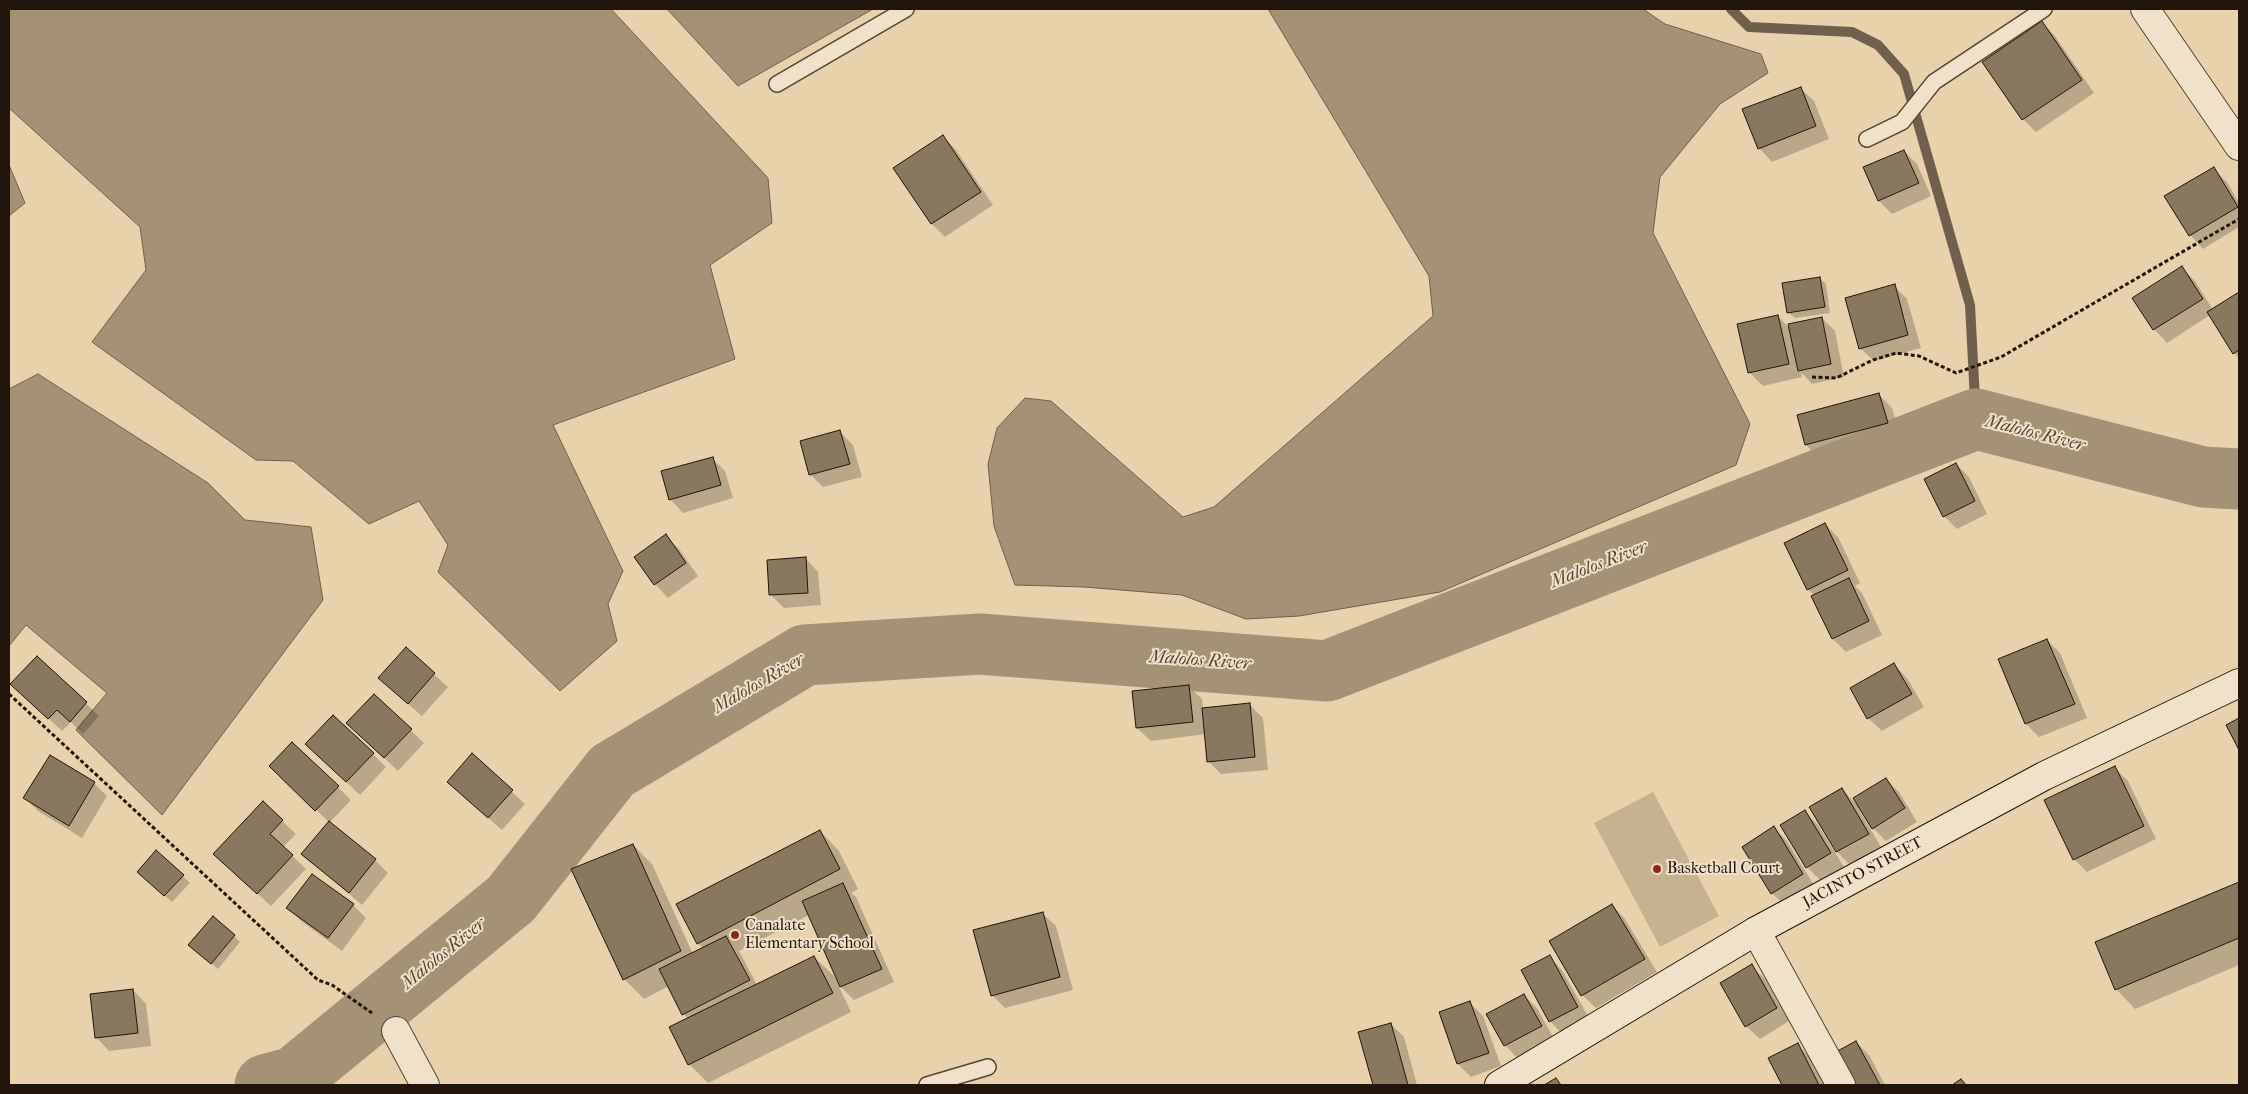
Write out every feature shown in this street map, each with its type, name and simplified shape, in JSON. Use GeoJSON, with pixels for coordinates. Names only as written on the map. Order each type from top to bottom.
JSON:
{"type":"FeatureCollection","features":[{"type":"Feature","properties":{"kind":"main road"},"geometry":{"type":"LineString","coordinates":[[2145,9],[2239,146]]}},
{"type":"Feature","properties":{"kind":"main road","name":"JACINTO STREET"},"geometry":{"type":"LineString","coordinates":[[1499,1085],[1756,931],[2044,776],[2239,683]]}},
{"type":"Feature","properties":{"kind":"main road"},"geometry":{"type":"LineString","coordinates":[[1756,931],[1840,1085]]}},
{"type":"Feature","properties":{"kind":"main road"},"geometry":{"type":"LineString","coordinates":[[396,1032],[425,1085]]}},
{"type":"Feature","properties":{"kind":"lane"},"geometry":{"type":"LineString","coordinates":[[777,84],[906,9]]}},
{"type":"Feature","properties":{"kind":"lane"},"geometry":{"type":"LineString","coordinates":[[1867,139],[1902,122],[1934,82],[2044,9]]}},
{"type":"Feature","properties":{"kind":"lane"},"geometry":{"type":"LineString","coordinates":[[927,1085],[988,1067]]}},
{"type":"Feature","properties":{"kind":"path"},"geometry":{"type":"LineString","coordinates":[[1812,377],[1836,378],[1873,360],[1896,353],[1919,356],[1956,373],[2001,357],[2239,219]]}},
{"type":"Feature","properties":{"kind":"path"},"geometry":{"type":"LineString","coordinates":[[9,694],[318,980],[332,985],[396,1032]]}},
{"type":"Feature","properties":{"kind":"shaded area"},"geometry":{"type":"Polygon","coordinates":[[[9,9],[611,9],[768,178],[772,223],[710,265],[735,359],[553,425],[623,571],[608,604],[617,641],[560,691],[438,572],[448,545],[419,501],[369,524],[293,461],[256,460],[92,342],[146,270],[140,227],[9,108],[9,9]]]}},
{"type":"Feature","properties":{"kind":"shaded area"},"geometry":{"type":"Polygon","coordinates":[[[667,9],[873,9],[738,86],[667,9]]]}},
{"type":"Feature","properties":{"kind":"shaded area"},"geometry":{"type":"Polygon","coordinates":[[[1268,9],[1643,9],[1665,24],[1761,54],[1768,73],[1720,104],[1660,177],[1653,233],[1750,424],[1736,465],[1440,592],[1299,616],[1246,619],[1182,595],[1084,587],[1015,585],[994,526],[988,464],[997,428],[1025,398],[1051,401],[1183,517],[1214,507],[1433,316],[1429,276],[1268,9]]]}},
{"type":"Feature","properties":{"kind":"shaded area"},"geometry":{"type":"Polygon","coordinates":[[[9,165],[25,203],[9,216],[9,165]]]}},
{"type":"Feature","properties":{"kind":"shaded area"},"geometry":{"type":"Polygon","coordinates":[[[38,374],[208,483],[245,520],[311,527],[323,600],[162,815],[76,730],[107,693],[26,625],[9,646],[9,389],[38,374]]]}},
{"type":"Feature","properties":{"kind":"shaded area","name":"Basketball Court"},"geometry":{"type":"Polygon","coordinates":[[[1653,792],[1719,916],[1660,947],[1594,823],[1653,792]]]}},
{"type":"Feature","properties":{"kind":"building"},"geometry":{"type":"Polygon","coordinates":[[[2042,21],[2082,80],[2022,120],[1982,62],[2042,21]]]}},
{"type":"Feature","properties":{"kind":"building"},"geometry":{"type":"Polygon","coordinates":[[[1801,87],[1816,126],[1758,149],[1742,109],[1801,87]]]}},
{"type":"Feature","properties":{"kind":"building"},"geometry":{"type":"Polygon","coordinates":[[[943,135],[981,192],[931,224],[893,168],[943,135]]]}},
{"type":"Feature","properties":{"kind":"building"},"geometry":{"type":"Polygon","coordinates":[[[1904,150],[1919,183],[1878,201],[1863,167],[1904,150]]]}},
{"type":"Feature","properties":{"kind":"building"},"geometry":{"type":"Polygon","coordinates":[[[2214,167],[2238,207],[2189,236],[2164,196],[2214,167]]]}},
{"type":"Feature","properties":{"kind":"building"},"geometry":{"type":"Polygon","coordinates":[[[2182,266],[2203,299],[2153,330],[2132,298],[2182,266]]]}},
{"type":"Feature","properties":{"kind":"building"},"geometry":{"type":"Polygon","coordinates":[[[1820,277],[1825,307],[1787,313],[1782,283],[1820,277]]]}},
{"type":"Feature","properties":{"kind":"building"},"geometry":{"type":"Polygon","coordinates":[[[1895,284],[1908,335],[1859,349],[1845,298],[1895,284]]]}},
{"type":"Feature","properties":{"kind":"building"},"geometry":{"type":"Polygon","coordinates":[[[2239,292],[2239,350],[2233,354],[2207,312],[2239,292]]]}},
{"type":"Feature","properties":{"kind":"building"},"geometry":{"type":"Polygon","coordinates":[[[1778,315],[1789,364],[1748,373],[1737,324],[1778,315]]]}},
{"type":"Feature","properties":{"kind":"building"},"geometry":{"type":"Polygon","coordinates":[[[1822,317],[1831,364],[1798,371],[1788,324],[1822,317]]]}},
{"type":"Feature","properties":{"kind":"building"},"geometry":{"type":"Polygon","coordinates":[[[1879,393],[1888,423],[1805,445],[1797,415],[1879,393]]]}},
{"type":"Feature","properties":{"kind":"building"},"geometry":{"type":"Polygon","coordinates":[[[840,430],[850,464],[809,475],[800,441],[840,430]]]}},
{"type":"Feature","properties":{"kind":"building"},"geometry":{"type":"Polygon","coordinates":[[[713,457],[721,485],[669,500],[661,471],[713,457]]]}},
{"type":"Feature","properties":{"kind":"building"},"geometry":{"type":"Polygon","coordinates":[[[1956,463],[1975,501],[1943,517],[1924,479],[1956,463]]]}},
{"type":"Feature","properties":{"kind":"building"},"geometry":{"type":"Polygon","coordinates":[[[1825,523],[1848,570],[1807,590],[1784,543],[1825,523]]]}},
{"type":"Feature","properties":{"kind":"building"},"geometry":{"type":"Polygon","coordinates":[[[666,534],[686,563],[654,585],[634,557],[666,534]]]}},
{"type":"Feature","properties":{"kind":"building"},"geometry":{"type":"Polygon","coordinates":[[[806,557],[808,593],[769,595],[767,560],[806,557]]]}},
{"type":"Feature","properties":{"kind":"building"},"geometry":{"type":"Polygon","coordinates":[[[1849,578],[1869,621],[1832,639],[1811,596],[1849,578]]]}},
{"type":"Feature","properties":{"kind":"building"},"geometry":{"type":"Polygon","coordinates":[[[2047,639],[2075,704],[2025,724],[1998,659],[2047,639]]]}},
{"type":"Feature","properties":{"kind":"building"},"geometry":{"type":"Polygon","coordinates":[[[406,647],[435,673],[408,704],[378,678],[406,647]]]}},
{"type":"Feature","properties":{"kind":"building"},"geometry":{"type":"Polygon","coordinates":[[[37,656],[87,702],[70,722],[57,710],[48,719],[10,684],[37,656]]]}},
{"type":"Feature","properties":{"kind":"building"},"geometry":{"type":"Polygon","coordinates":[[[1894,663],[1912,694],[1867,719],[1850,688],[1894,663]]]}},
{"type":"Feature","properties":{"kind":"building"},"geometry":{"type":"Polygon","coordinates":[[[1189,685],[1193,722],[1136,728],[1132,691],[1189,685]]]}},
{"type":"Feature","properties":{"kind":"building"},"geometry":{"type":"Polygon","coordinates":[[[374,694],[412,729],[384,758],[346,723],[374,694]]]}},
{"type":"Feature","properties":{"kind":"building"},"geometry":{"type":"Polygon","coordinates":[[[1250,703],[1255,757],[1207,762],[1202,708],[1250,703]]]}},
{"type":"Feature","properties":{"kind":"building"},"geometry":{"type":"Polygon","coordinates":[[[333,715],[374,753],[346,782],[305,744],[333,715]]]}},
{"type":"Feature","properties":{"kind":"building"},"geometry":{"type":"Polygon","coordinates":[[[2239,718],[2239,750],[2226,725],[2239,718]]]}},
{"type":"Feature","properties":{"kind":"building"},"geometry":{"type":"Polygon","coordinates":[[[292,742],[339,786],[315,811],[269,766],[292,742]]]}},
{"type":"Feature","properties":{"kind":"building"},"geometry":{"type":"Polygon","coordinates":[[[472,753],[513,790],[488,818],[447,782],[472,753]]]}},
{"type":"Feature","properties":{"kind":"building"},"geometry":{"type":"Polygon","coordinates":[[[50,755],[95,782],[69,826],[23,798],[50,755]]]}},
{"type":"Feature","properties":{"kind":"building"},"geometry":{"type":"Polygon","coordinates":[[[2115,766],[2144,826],[2073,860],[2044,800],[2115,766]]]}},
{"type":"Feature","properties":{"kind":"building"},"geometry":{"type":"Polygon","coordinates":[[[1886,778],[1905,808],[1872,829],[1853,798],[1886,778]]]}},
{"type":"Feature","properties":{"kind":"building"},"geometry":{"type":"Polygon","coordinates":[[[1842,788],[1869,834],[1836,852],[1809,807],[1842,788]]]}},
{"type":"Feature","properties":{"kind":"building"},"geometry":{"type":"Polygon","coordinates":[[[263,801],[283,820],[270,834],[293,855],[257,894],[213,854],[263,801]]]}},
{"type":"Feature","properties":{"kind":"building"},"geometry":{"type":"Polygon","coordinates":[[[1805,810],[1831,853],[1806,868],[1780,825],[1805,810]]]}},
{"type":"Feature","properties":{"kind":"building"},"geometry":{"type":"Polygon","coordinates":[[[329,821],[376,859],[349,893],[301,854],[329,821]]]}},
{"type":"Feature","properties":{"kind":"building"},"geometry":{"type":"Polygon","coordinates":[[[1774,826],[1803,874],[1771,894],[1742,847],[1774,826]]]}},
{"type":"Feature","properties":{"kind":"building"},"geometry":{"type":"Polygon","coordinates":[[[820,830],[840,869],[697,944],[676,904],[820,830]]]}},
{"type":"Feature","properties":{"kind":"building"},"geometry":{"type":"Polygon","coordinates":[[[633,844],[681,951],[623,980],[571,869],[633,844]]]}},
{"type":"Feature","properties":{"kind":"building"},"geometry":{"type":"Polygon","coordinates":[[[156,850],[184,875],[164,896],[137,872],[156,850]]]}},
{"type":"Feature","properties":{"kind":"building"},"geometry":{"type":"Polygon","coordinates":[[[312,874],[354,904],[328,938],[286,908],[312,874]]]}},
{"type":"Feature","properties":{"kind":"building"},"geometry":{"type":"Polygon","coordinates":[[[2239,882],[2239,938],[2115,990],[2095,942],[2239,882]]]}},
{"type":"Feature","properties":{"kind":"building"},"geometry":{"type":"Polygon","coordinates":[[[843,883],[882,969],[840,987],[802,901],[843,883]]]}},
{"type":"Feature","properties":{"kind":"building"},"geometry":{"type":"Polygon","coordinates":[[[1612,904],[1645,959],[1581,996],[1549,941],[1612,904]]]}},
{"type":"Feature","properties":{"kind":"building"},"geometry":{"type":"Polygon","coordinates":[[[1043,912],[1060,977],[991,996],[973,930],[1043,912]]]}},
{"type":"Feature","properties":{"kind":"building"},"geometry":{"type":"Polygon","coordinates":[[[213,916],[235,935],[211,964],[188,945],[213,916]]]}},
{"type":"Feature","properties":{"kind":"building"},"geometry":{"type":"Polygon","coordinates":[[[726,936],[750,980],[682,1015],[659,969],[726,936]]]}},
{"type":"Feature","properties":{"kind":"building"},"geometry":{"type":"Polygon","coordinates":[[[1550,955],[1578,1007],[1549,1022],[1521,970],[1550,955]]]}},
{"type":"Feature","properties":{"kind":"building"},"geometry":{"type":"Polygon","coordinates":[[[814,956],[833,993],[688,1065],[669,1027],[814,956]]]}},
{"type":"Feature","properties":{"kind":"building"},"geometry":{"type":"Polygon","coordinates":[[[1752,964],[1777,1008],[1745,1027],[1720,983],[1752,964]]]}},
{"type":"Feature","properties":{"kind":"building"},"geometry":{"type":"Polygon","coordinates":[[[133,989],[138,1033],[95,1038],[90,994],[133,989]]]}},
{"type":"Feature","properties":{"kind":"building"},"geometry":{"type":"Polygon","coordinates":[[[1524,994],[1542,1026],[1504,1046],[1486,1014],[1524,994]]]}},
{"type":"Feature","properties":{"kind":"building"},"geometry":{"type":"Polygon","coordinates":[[[1470,1001],[1489,1053],[1457,1064],[1439,1012],[1470,1001]]]}},
{"type":"Feature","properties":{"kind":"building"},"geometry":{"type":"Polygon","coordinates":[[[1391,1023],[1408,1085],[1373,1085],[1358,1032],[1391,1023]]]}},
{"type":"Feature","properties":{"kind":"building"},"geometry":{"type":"Polygon","coordinates":[[[1856,1041],[1880,1085],[1850,1085],[1832,1054],[1856,1041]]]}},
{"type":"Feature","properties":{"kind":"building"},"geometry":{"type":"Polygon","coordinates":[[[1798,1043],[1819,1085],[1782,1085],[1768,1058],[1798,1043]]]}},
{"type":"Feature","properties":{"kind":"building"},"geometry":{"type":"Polygon","coordinates":[[[1556,1078],[1561,1085],[1544,1085],[1556,1078]]]}},
{"type":"Feature","properties":{"kind":"building"},"geometry":{"type":"Polygon","coordinates":[[[1961,1079],[1966,1085],[1952,1085],[1961,1079]]]}},
{"type":"Feature","properties":{"kind":"waterway"},"geometry":{"type":"LineString","coordinates":[[1731,9],[1749,27],[1852,32],[1878,45],[1904,74],[1970,305],[1976,419]]}},
{"type":"Feature","properties":{"kind":"waterway","name":"Malolos River"},"geometry":{"type":"LineString","coordinates":[[265,1085],[294,1077],[511,899],[612,771],[805,655],[980,644],[1327,671],[1976,419],[2203,477],[2239,479]]}},
{"type":"Feature","properties":{"kind":"place","name":"Basketball Court"},"geometry":{"type":"Point","coordinates":[1657,869]}},
{"type":"Feature","properties":{"kind":"place","name":"Canalate Elementary School"},"geometry":{"type":"Point","coordinates":[735,935]}}]}
